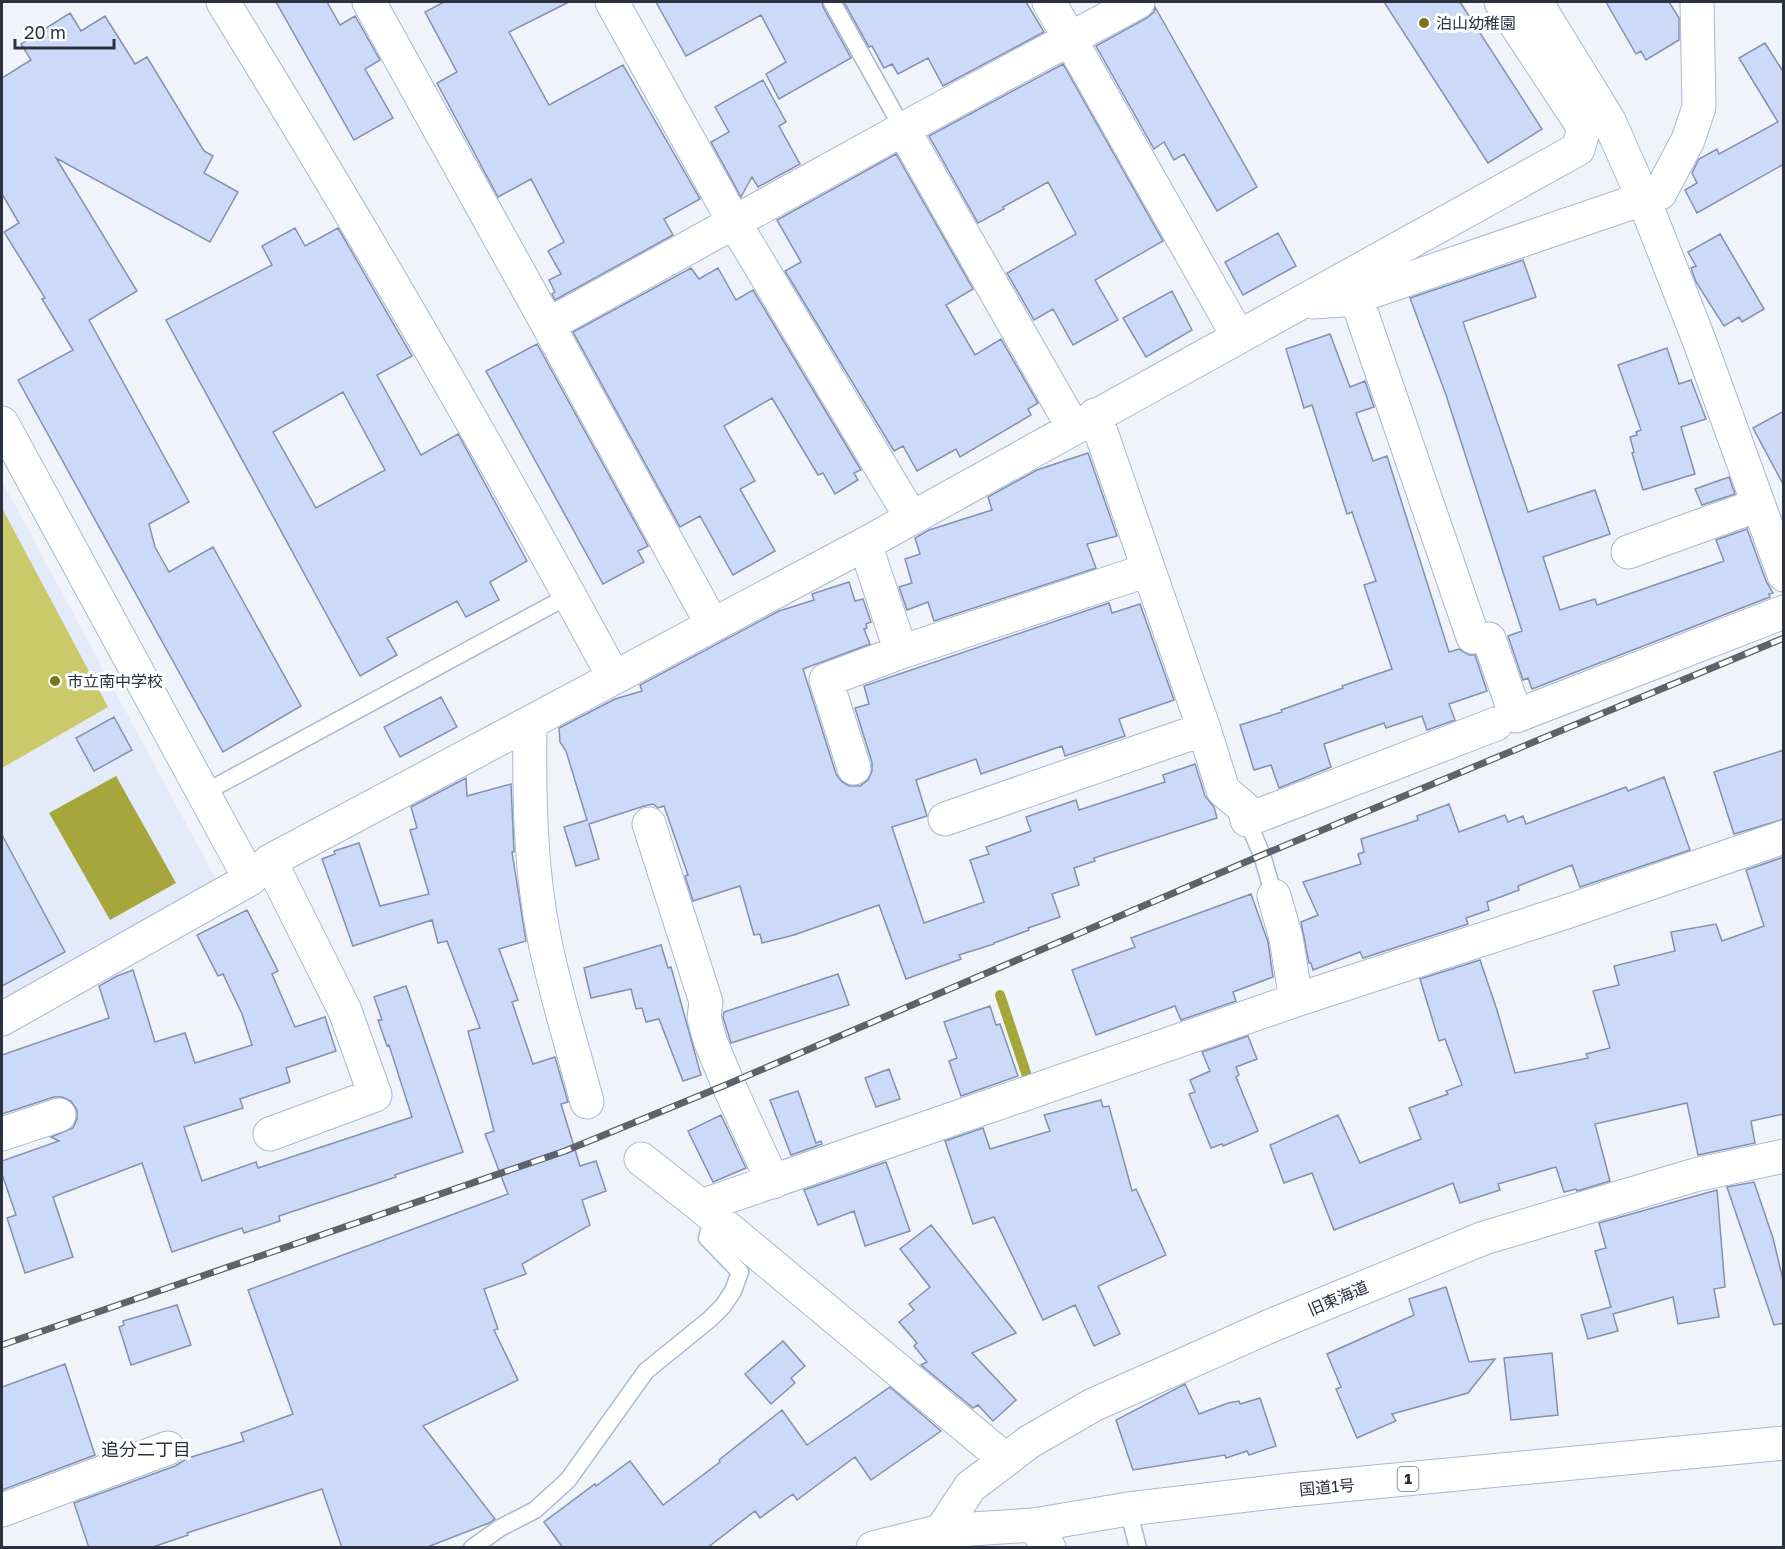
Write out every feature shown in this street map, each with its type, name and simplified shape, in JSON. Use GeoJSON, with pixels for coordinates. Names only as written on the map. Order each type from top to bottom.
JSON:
{"type":"FeatureCollection","features":[{"type":"Feature","properties":{"kind":"main road"},"geometry":{"type":"LineString","coordinates":[[223,2],[398,292],[613,676]]}},
{"type":"Feature","properties":{"kind":"main road"},"geometry":{"type":"LineString","coordinates":[[369,2],[712,624]]}},
{"type":"Feature","properties":{"kind":"main road"},"geometry":{"type":"LineString","coordinates":[[612,2],[734,222],[911,517]]}},
{"type":"Feature","properties":{"kind":"main road"},"geometry":{"type":"LineString","coordinates":[[1049,2],[1238,336]]}},
{"type":"Feature","properties":{"kind":"main road"},"geometry":{"type":"LineString","coordinates":[[548,325],[1138,2]]}},
{"type":"Feature","properties":{"kind":"main road"},"geometry":{"type":"LineString","coordinates":[[2,1019],[260,870],[613,676],[865,544],[1578,149],[1584,128],[1501,2]]}},
{"type":"Feature","properties":{"kind":"main road"},"geometry":{"type":"LineString","coordinates":[[1536,2],[1609,121],[1644,200],[1700,340],[1784,575]]}},
{"type":"Feature","properties":{"kind":"main road"},"geometry":{"type":"LineString","coordinates":[[1298,303],[1356,297],[1660,193],[1688,140],[1699,107],[1697,2]]}},
{"type":"Feature","properties":{"kind":"main road"},"geometry":{"type":"LineString","coordinates":[[903,129],[1084,421],[1148,570],[1223,790],[1244,808],[1247,820],[1496,724]]}},
{"type":"Feature","properties":{"kind":"main road"},"geometry":{"type":"LineString","coordinates":[[1356,297],[1481,638],[1516,716],[1784,612]]}},
{"type":"Feature","properties":{"kind":"main road"},"geometry":{"type":"LineString","coordinates":[[2,423],[202,794],[260,870],[345,1011],[375,1095],[270,1134]]}},
{"type":"Feature","properties":{"kind":"main road"},"geometry":{"type":"LineString","coordinates":[[1629,552],[1758,505]]}},
{"type":"Feature","properties":{"kind":"main road"},"geometry":{"type":"LineString","coordinates":[[865,544],[901,652]]}},
{"type":"Feature","properties":{"kind":"main road"},"geometry":{"type":"LineString","coordinates":[[854,768],[826,680],[901,652],[1148,570]]}},
{"type":"Feature","properties":{"kind":"main road"},"geometry":{"type":"LineString","coordinates":[[530,723],[529,783],[538,902],[545,942],[587,1102]]}},
{"type":"Feature","properties":{"kind":"main road"},"geometry":{"type":"LineString","coordinates":[[945,819],[1204,729]]}},
{"type":"Feature","properties":{"kind":"main road"},"geometry":{"type":"LineString","coordinates":[[649,824],[706,1002],[704,1018],[710,1040],[773,1182]]}},
{"type":"Feature","properties":{"kind":"main road"},"geometry":{"type":"LineString","coordinates":[[707,1211],[773,1182],[1296,1000],[1566,912],[1784,837]]}},
{"type":"Feature","properties":{"kind":"main road"},"geometry":{"type":"LineString","coordinates":[[1274,896],[1286,938],[1296,1000]]}},
{"type":"Feature","properties":{"kind":"main road"},"geometry":{"type":"LineString","coordinates":[[2,1134],[59,1114]]}},
{"type":"Feature","properties":{"kind":"main road","name":"旧東海道"},"geometry":{"type":"LineString","coordinates":[[941,1531],[970,1486],[1029,1442],[1093,1406],[1270,1326],[1484,1238],[1695,1175],[1784,1156]]}},
{"type":"Feature","properties":{"kind":"main road"},"geometry":{"type":"LineString","coordinates":[[641,1159],[707,1211],[1006,1460]]}},
{"type":"Feature","properties":{"kind":"main road","name":"国道1号"},"geometry":{"type":"LineString","coordinates":[[873,1548],[941,1531],[1042,1536],[1128,1509],[1301,1489],[1784,1443]]}},
{"type":"Feature","properties":{"kind":"main road"},"geometry":{"type":"LineString","coordinates":[[2,1510],[168,1448]]}},
{"type":"Feature","properties":{"kind":"lane"},"geometry":{"type":"LineString","coordinates":[[832,2],[903,129]]}},
{"type":"Feature","properties":{"kind":"lane"},"geometry":{"type":"LineString","coordinates":[[202,794],[570,596]]}},
{"type":"Feature","properties":{"kind":"lane"},"geometry":{"type":"LineString","coordinates":[[1247,820],[1262,855],[1274,896]]}},
{"type":"Feature","properties":{"kind":"lane"},"geometry":{"type":"LineString","coordinates":[[472,1548],[500,1528],[535,1510],[568,1480],[646,1371],[723,1306],[733,1291],[740,1272],[707,1238],[707,1211]]}},
{"type":"Feature","properties":{"kind":"lane"},"geometry":{"type":"LineString","coordinates":[[1128,1509],[1138,1548]]}},
{"type":"Feature","properties":{"kind":"shaded area","name":"市立南中学校"},"geometry":{"type":"Polygon","coordinates":[[[2,481],[217,881],[2,1007],[2,481]]]}},
{"type":"Feature","properties":{"kind":"shaded area"},"geometry":{"type":"Polygon","coordinates":[[[2,508],[108,707],[2,768],[2,508]]]}},
{"type":"Feature","properties":{"kind":"shaded area"},"geometry":{"type":"Polygon","coordinates":[[[116,776],[176,883],[110,920],[49,813],[116,776]]]}},
{"type":"Feature","properties":{"kind":"building"},"geometry":{"type":"Polygon","coordinates":[[[276,2],[327,2],[340,25],[355,16],[380,60],[365,69],[393,118],[354,140],[276,2]]]}},
{"type":"Feature","properties":{"kind":"building"},"geometry":{"type":"Polygon","coordinates":[[[444,2],[569,2],[509,32],[549,105],[623,65],[700,199],[664,219],[673,235],[555,300],[552,294],[555,292],[549,280],[561,274],[548,251],[564,242],[531,179],[498,197],[437,83],[457,72],[425,12],[444,2]]]}},
{"type":"Feature","properties":{"kind":"building"},"geometry":{"type":"Polygon","coordinates":[[[656,2],[822,2],[851,58],[779,99],[766,74],[786,62],[761,15],[686,56],[656,2]]]}},
{"type":"Feature","properties":{"kind":"building"},"geometry":{"type":"Polygon","coordinates":[[[844,2],[1026,2],[1044,32],[943,86],[928,58],[898,74],[892,64],[884,68],[872,46],[869,47],[844,2]]]}},
{"type":"Feature","properties":{"kind":"building"},"geometry":{"type":"Polygon","coordinates":[[[1384,2],[1460,2],[1542,129],[1488,163],[1384,2]]]}},
{"type":"Feature","properties":{"kind":"building"},"geometry":{"type":"Polygon","coordinates":[[[1606,2],[1669,2],[1679,18],[1679,40],[1646,60],[1641,51],[1636,54],[1606,2]]]}},
{"type":"Feature","properties":{"kind":"building"},"geometry":{"type":"Polygon","coordinates":[[[1155,7],[1257,187],[1217,211],[1184,154],[1174,160],[1164,142],[1154,149],[1096,46],[1147,18],[1154,12],[1155,7]]]}},
{"type":"Feature","properties":{"kind":"building"},"geometry":{"type":"Polygon","coordinates":[[[70,13],[81,31],[105,16],[135,64],[147,57],[204,151],[213,156],[204,173],[238,192],[210,242],[56,158],[137,291],[89,320],[189,502],[149,524],[155,547],[169,572],[213,547],[301,706],[223,752],[18,380],[73,350],[42,299],[45,298],[4,232],[19,223],[2,194],[2,78],[31,60],[21,44],[70,13]]]}},
{"type":"Feature","properties":{"kind":"building"},"geometry":{"type":"Polygon","coordinates":[[[1765,43],[1784,73],[1784,164],[1697,213],[1685,190],[1697,183],[1692,173],[1699,159],[1717,149],[1719,154],[1778,122],[1739,58],[1765,43]]]}},
{"type":"Feature","properties":{"kind":"building"},"geometry":{"type":"Polygon","coordinates":[[[1063,64],[1163,241],[1095,280],[1118,320],[1073,345],[1053,309],[1034,320],[1007,273],[1076,234],[1048,182],[978,223],[929,136],[1063,64]]]}},
{"type":"Feature","properties":{"kind":"building"},"geometry":{"type":"Polygon","coordinates":[[[763,80],[786,122],[779,126],[800,164],[758,187],[752,177],[741,197],[711,142],[729,132],[715,107],[763,80]]]}},
{"type":"Feature","properties":{"kind":"building"},"geometry":{"type":"Polygon","coordinates":[[[896,154],[973,289],[946,305],[975,355],[1001,339],[1038,403],[1028,409],[1031,415],[960,457],[956,449],[917,471],[903,446],[894,451],[785,271],[801,262],[777,220],[896,154]]]}},
{"type":"Feature","properties":{"kind":"building"},"geometry":{"type":"Polygon","coordinates":[[[295,228],[305,246],[338,228],[412,356],[377,375],[421,455],[458,434],[527,561],[490,582],[499,600],[466,617],[457,601],[387,638],[397,655],[360,676],[166,320],[272,265],[262,246],[295,228]],[[343,392],[273,432],[316,508],[385,470],[343,392]]]}},
{"type":"Feature","properties":{"kind":"building"},"geometry":{"type":"Polygon","coordinates":[[[1278,233],[1296,266],[1243,295],[1225,262],[1278,233]]]}},
{"type":"Feature","properties":{"kind":"building"},"geometry":{"type":"Polygon","coordinates":[[[1720,234],[1764,309],[1742,322],[1739,317],[1724,326],[1696,282],[1691,268],[1696,266],[1688,252],[1720,234]]]}},
{"type":"Feature","properties":{"kind":"building"},"geometry":{"type":"Polygon","coordinates":[[[1523,260],[1536,297],[1463,322],[1528,512],[1595,490],[1610,534],[1543,557],[1560,610],[1595,599],[1597,605],[1724,561],[1716,540],[1747,529],[1766,581],[1773,593],[1769,594],[1770,597],[1532,689],[1528,678],[1523,680],[1508,636],[1522,631],[1446,395],[1410,298],[1523,260]]]}},
{"type":"Feature","properties":{"kind":"building"},"geometry":{"type":"Polygon","coordinates":[[[691,268],[699,279],[718,268],[736,300],[753,290],[861,470],[854,473],[858,480],[835,494],[823,473],[818,475],[772,398],[724,426],[755,481],[740,489],[775,551],[733,575],[700,516],[680,527],[573,332],[691,268]]]}},
{"type":"Feature","properties":{"kind":"building"},"geometry":{"type":"Polygon","coordinates":[[[1172,291],[1192,330],[1146,357],[1123,318],[1172,291]]]}},
{"type":"Feature","properties":{"kind":"building"},"geometry":{"type":"Polygon","coordinates":[[[1330,334],[1350,387],[1365,381],[1374,407],[1356,413],[1373,461],[1387,456],[1449,652],[1459,649],[1469,655],[1475,655],[1487,691],[1449,704],[1455,720],[1427,730],[1422,716],[1386,728],[1384,723],[1324,744],[1331,767],[1279,788],[1271,765],[1254,770],[1240,725],[1282,712],[1281,710],[1343,688],[1342,686],[1392,669],[1364,585],[1376,581],[1352,512],[1347,514],[1312,405],[1304,408],[1286,349],[1330,334]]]}},
{"type":"Feature","properties":{"kind":"building"},"geometry":{"type":"Polygon","coordinates":[[[537,344],[648,546],[638,551],[644,562],[603,584],[486,371],[537,344]]]}},
{"type":"Feature","properties":{"kind":"building"},"geometry":{"type":"Polygon","coordinates":[[[1667,348],[1679,384],[1691,380],[1706,419],[1681,427],[1695,474],[1643,490],[1632,453],[1634,452],[1630,437],[1637,435],[1636,432],[1641,430],[1618,365],[1667,348]]]}},
{"type":"Feature","properties":{"kind":"building"},"geometry":{"type":"Polygon","coordinates":[[[1784,411],[1784,486],[1753,428],[1784,411]]]}},
{"type":"Feature","properties":{"kind":"building"},"geometry":{"type":"Polygon","coordinates":[[[1088,453],[1117,536],[1087,544],[1096,568],[934,621],[928,602],[907,610],[899,587],[912,583],[905,559],[920,554],[915,538],[929,530],[992,510],[988,497],[1037,470],[1088,453]]]}},
{"type":"Feature","properties":{"kind":"building"},"geometry":{"type":"Polygon","coordinates":[[[1729,477],[1735,494],[1702,505],[1695,489],[1729,477]]]}},
{"type":"Feature","properties":{"kind":"building"},"geometry":{"type":"Polygon","coordinates":[[[849,582],[855,601],[863,599],[871,622],[866,624],[867,628],[864,629],[870,644],[803,669],[836,774],[849,786],[860,786],[868,780],[872,771],[872,762],[855,708],[869,704],[864,686],[1109,603],[1112,613],[1140,604],[1174,700],[1119,719],[1125,736],[1065,756],[1062,746],[981,774],[976,759],[916,780],[927,816],[892,827],[924,923],[984,902],[970,860],[989,854],[986,847],[1031,831],[1026,817],[1076,800],[1079,810],[1165,782],[1163,775],[1195,764],[1205,796],[1214,807],[1217,818],[1094,858],[1095,861],[1074,868],[1079,885],[1052,894],[1060,917],[1028,928],[1029,930],[994,944],[959,955],[961,959],[906,979],[879,905],[794,935],[762,943],[760,934],[754,935],[740,886],[693,901],[685,876],[688,875],[664,806],[658,808],[653,804],[644,806],[589,824],[599,859],[576,866],[564,827],[587,820],[566,751],[560,742],[559,728],[615,699],[642,691],[640,685],[779,611],[814,600],[812,594],[849,582]]]}},
{"type":"Feature","properties":{"kind":"building"},"geometry":{"type":"Polygon","coordinates":[[[441,697],[457,727],[400,757],[384,727],[441,697]]]}},
{"type":"Feature","properties":{"kind":"building"},"geometry":{"type":"Polygon","coordinates":[[[114,717],[132,750],[94,771],[76,738],[114,717]]]}},
{"type":"Feature","properties":{"kind":"building"},"geometry":{"type":"Polygon","coordinates":[[[1784,750],[1784,819],[1734,834],[1714,772],[1784,750]]]}},
{"type":"Feature","properties":{"kind":"building"},"geometry":{"type":"Polygon","coordinates":[[[1664,777],[1690,850],[1580,887],[1572,865],[1518,886],[1519,890],[1487,902],[1489,910],[1466,918],[1468,924],[1363,958],[1360,952],[1313,970],[1309,963],[1301,922],[1318,915],[1303,882],[1361,864],[1358,854],[1364,852],[1361,839],[1418,820],[1417,816],[1449,804],[1459,832],[1505,815],[1508,822],[1523,816],[1526,824],[1626,787],[1628,791],[1664,777]]]}},
{"type":"Feature","properties":{"kind":"building"},"geometry":{"type":"Polygon","coordinates":[[[466,778],[467,796],[511,784],[514,852],[512,852],[526,941],[499,949],[518,1000],[512,1002],[533,1064],[555,1057],[568,1102],[561,1104],[580,1166],[596,1161],[606,1191],[582,1200],[590,1225],[522,1264],[526,1274],[484,1289],[498,1329],[494,1330],[518,1380],[423,1426],[495,1519],[425,1548],[342,1548],[322,1489],[187,1533],[188,1535],[150,1548],[89,1548],[74,1503],[175,1466],[188,1458],[244,1441],[241,1433],[293,1414],[248,1290],[508,1194],[485,1134],[494,1131],[468,1031],[480,1028],[447,941],[438,943],[432,920],[353,946],[322,859],[335,854],[334,851],[359,843],[380,906],[429,894],[410,830],[417,828],[411,807],[466,778]]]}},
{"type":"Feature","properties":{"kind":"building"},"geometry":{"type":"Polygon","coordinates":[[[2,835],[65,952],[2,986],[2,835]]]}},
{"type":"Feature","properties":{"kind":"building"},"geometry":{"type":"Polygon","coordinates":[[[1784,857],[1784,1114],[1751,1121],[1755,1143],[1698,1155],[1687,1103],[1595,1124],[1610,1181],[1577,1191],[1576,1189],[1564,1192],[1556,1167],[1498,1184],[1500,1190],[1460,1203],[1453,1183],[1334,1230],[1312,1173],[1284,1183],[1270,1145],[1338,1115],[1360,1163],[1421,1139],[1409,1108],[1448,1094],[1446,1091],[1462,1085],[1445,1039],[1439,1041],[1420,979],[1480,960],[1515,1073],[1588,1058],[1586,1054],[1610,1048],[1593,991],[1619,985],[1614,966],[1675,951],[1671,932],[1716,924],[1722,941],[1764,926],[1746,870],[1784,857]]]}},
{"type":"Feature","properties":{"kind":"building"},"geometry":{"type":"Polygon","coordinates":[[[1251,894],[1268,942],[1273,977],[1233,992],[1236,1001],[1181,1020],[1175,1006],[1096,1035],[1072,970],[1135,947],[1131,938],[1251,894]]]}},
{"type":"Feature","properties":{"kind":"building"},"geometry":{"type":"Polygon","coordinates":[[[247,910],[278,971],[272,974],[295,1027],[325,1017],[336,1051],[286,1068],[290,1082],[240,1099],[243,1108],[184,1127],[202,1181],[256,1162],[258,1168],[412,1117],[389,1045],[387,1046],[378,1020],[382,1020],[374,997],[406,986],[463,1152],[279,1216],[280,1221],[244,1233],[242,1228],[172,1252],[142,1163],[53,1197],[73,1257],[25,1273],[7,1218],[16,1215],[2,1174],[2,1161],[59,1141],[51,1137],[73,1128],[77,1119],[77,1110],[71,1101],[62,1097],[54,1097],[2,1114],[2,1055],[109,1018],[99,986],[133,970],[155,1042],[185,1033],[195,1063],[252,1045],[242,1014],[223,974],[218,976],[197,935],[247,910]]]}},
{"type":"Feature","properties":{"kind":"building"},"geometry":{"type":"Polygon","coordinates":[[[661,945],[668,968],[671,967],[701,1075],[683,1081],[659,1019],[646,1022],[642,1008],[636,1009],[631,989],[591,998],[584,968],[661,945]]]}},
{"type":"Feature","properties":{"kind":"building"},"geometry":{"type":"Polygon","coordinates":[[[838,974],[849,1005],[731,1043],[723,1017],[724,1012],[838,974]]]}},
{"type":"Feature","properties":{"kind":"building"},"geometry":{"type":"Polygon","coordinates":[[[990,1006],[996,1025],[1000,1024],[1018,1076],[961,1096],[949,1061],[957,1058],[944,1022],[990,1006]]]}},
{"type":"Feature","properties":{"kind":"building"},"geometry":{"type":"Polygon","coordinates":[[[1248,1036],[1257,1059],[1236,1067],[1239,1075],[1236,1077],[1258,1131],[1223,1146],[1222,1144],[1211,1148],[1189,1094],[1195,1092],[1190,1080],[1210,1071],[1202,1052],[1248,1036]]]}},
{"type":"Feature","properties":{"kind":"building"},"geometry":{"type":"Polygon","coordinates":[[[889,1069],[900,1099],[876,1107],[865,1078],[889,1069]]]}},
{"type":"Feature","properties":{"kind":"building"},"geometry":{"type":"Polygon","coordinates":[[[798,1091],[816,1143],[821,1141],[822,1144],[791,1155],[770,1100],[798,1091]]]}},
{"type":"Feature","properties":{"kind":"building"},"geometry":{"type":"Polygon","coordinates":[[[1101,1100],[1103,1107],[1109,1106],[1132,1191],[1136,1189],[1166,1255],[1098,1286],[1120,1334],[1094,1346],[1075,1305],[1043,1320],[994,1217],[973,1224],[945,1141],[983,1128],[990,1149],[1050,1131],[1044,1115],[1101,1100]]]}},
{"type":"Feature","properties":{"kind":"building"},"geometry":{"type":"Polygon","coordinates":[[[721,1115],[746,1168],[713,1182],[688,1131],[721,1115]]]}},
{"type":"Feature","properties":{"kind":"building"},"geometry":{"type":"Polygon","coordinates":[[[886,1162],[910,1231],[865,1246],[854,1211],[818,1225],[804,1190],[886,1162]]]}},
{"type":"Feature","properties":{"kind":"building"},"geometry":{"type":"Polygon","coordinates":[[[1754,1182],[1773,1238],[1784,1284],[1784,1323],[1774,1325],[1727,1187],[1754,1182]]]}},
{"type":"Feature","properties":{"kind":"building"},"geometry":{"type":"Polygon","coordinates":[[[1717,1190],[1725,1287],[1714,1289],[1719,1317],[1678,1324],[1673,1297],[1613,1314],[1618,1331],[1588,1339],[1581,1315],[1611,1307],[1595,1251],[1606,1248],[1599,1223],[1717,1190]]]}},
{"type":"Feature","properties":{"kind":"building"},"geometry":{"type":"Polygon","coordinates":[[[931,1225],[1016,1333],[972,1353],[1016,1400],[993,1421],[978,1405],[973,1408],[921,1365],[927,1362],[914,1346],[917,1343],[899,1322],[914,1310],[909,1304],[930,1287],[900,1249],[931,1225]]]}},
{"type":"Feature","properties":{"kind":"building"},"geometry":{"type":"Polygon","coordinates":[[[1446,1287],[1469,1362],[1495,1359],[1468,1393],[1392,1414],[1396,1421],[1357,1438],[1336,1389],[1341,1387],[1327,1354],[1414,1315],[1409,1299],[1446,1287]]]}},
{"type":"Feature","properties":{"kind":"building"},"geometry":{"type":"Polygon","coordinates":[[[177,1305],[191,1345],[131,1365],[119,1327],[124,1325],[123,1321],[177,1305]]]}},
{"type":"Feature","properties":{"kind":"building"},"geometry":{"type":"Polygon","coordinates":[[[783,1341],[805,1366],[791,1378],[795,1383],[771,1404],[745,1374],[783,1341]]]}},
{"type":"Feature","properties":{"kind":"building"},"geometry":{"type":"Polygon","coordinates":[[[1552,1353],[1558,1415],[1511,1420],[1504,1358],[1552,1353]]]}},
{"type":"Feature","properties":{"kind":"building"},"geometry":{"type":"Polygon","coordinates":[[[65,1364],[95,1455],[2,1490],[2,1387],[65,1364]]]}},
{"type":"Feature","properties":{"kind":"building"},"geometry":{"type":"Polygon","coordinates":[[[1185,1384],[1199,1414],[1228,1403],[1239,1401],[1240,1404],[1260,1398],[1276,1446],[1249,1455],[1247,1451],[1226,1458],[1225,1455],[1133,1470],[1116,1420],[1185,1384]]]}},
{"type":"Feature","properties":{"kind":"building"},"geometry":{"type":"Polygon","coordinates":[[[890,1387],[941,1431],[871,1480],[855,1457],[797,1500],[793,1494],[760,1518],[755,1511],[707,1548],[563,1548],[544,1522],[630,1461],[663,1505],[720,1462],[719,1460],[782,1410],[807,1445],[890,1387]]]}},
{"type":"Feature","properties":{"kind":"waterway"},"geometry":{"type":"LineString","coordinates":[[1000,995],[1027,1076]]}},
{"type":"Feature","properties":{"kind":"railway"},"geometry":{"type":"LineString","coordinates":[[2,1345],[565,1151],[728,1084],[1262,855],[1784,638]]}},
{"type":"Feature","properties":{"kind":"place","name":"泊山幼稚園"},"geometry":{"type":"Point","coordinates":[1424,23]}},
{"type":"Feature","properties":{"kind":"place","name":"市立南中学校"},"geometry":{"type":"Point","coordinates":[55,681]}},
{"type":"Feature","properties":{"kind":"district","name":"追分二丁目"},"geometry":{"type":"Point","coordinates":[146,1450]}}]}
